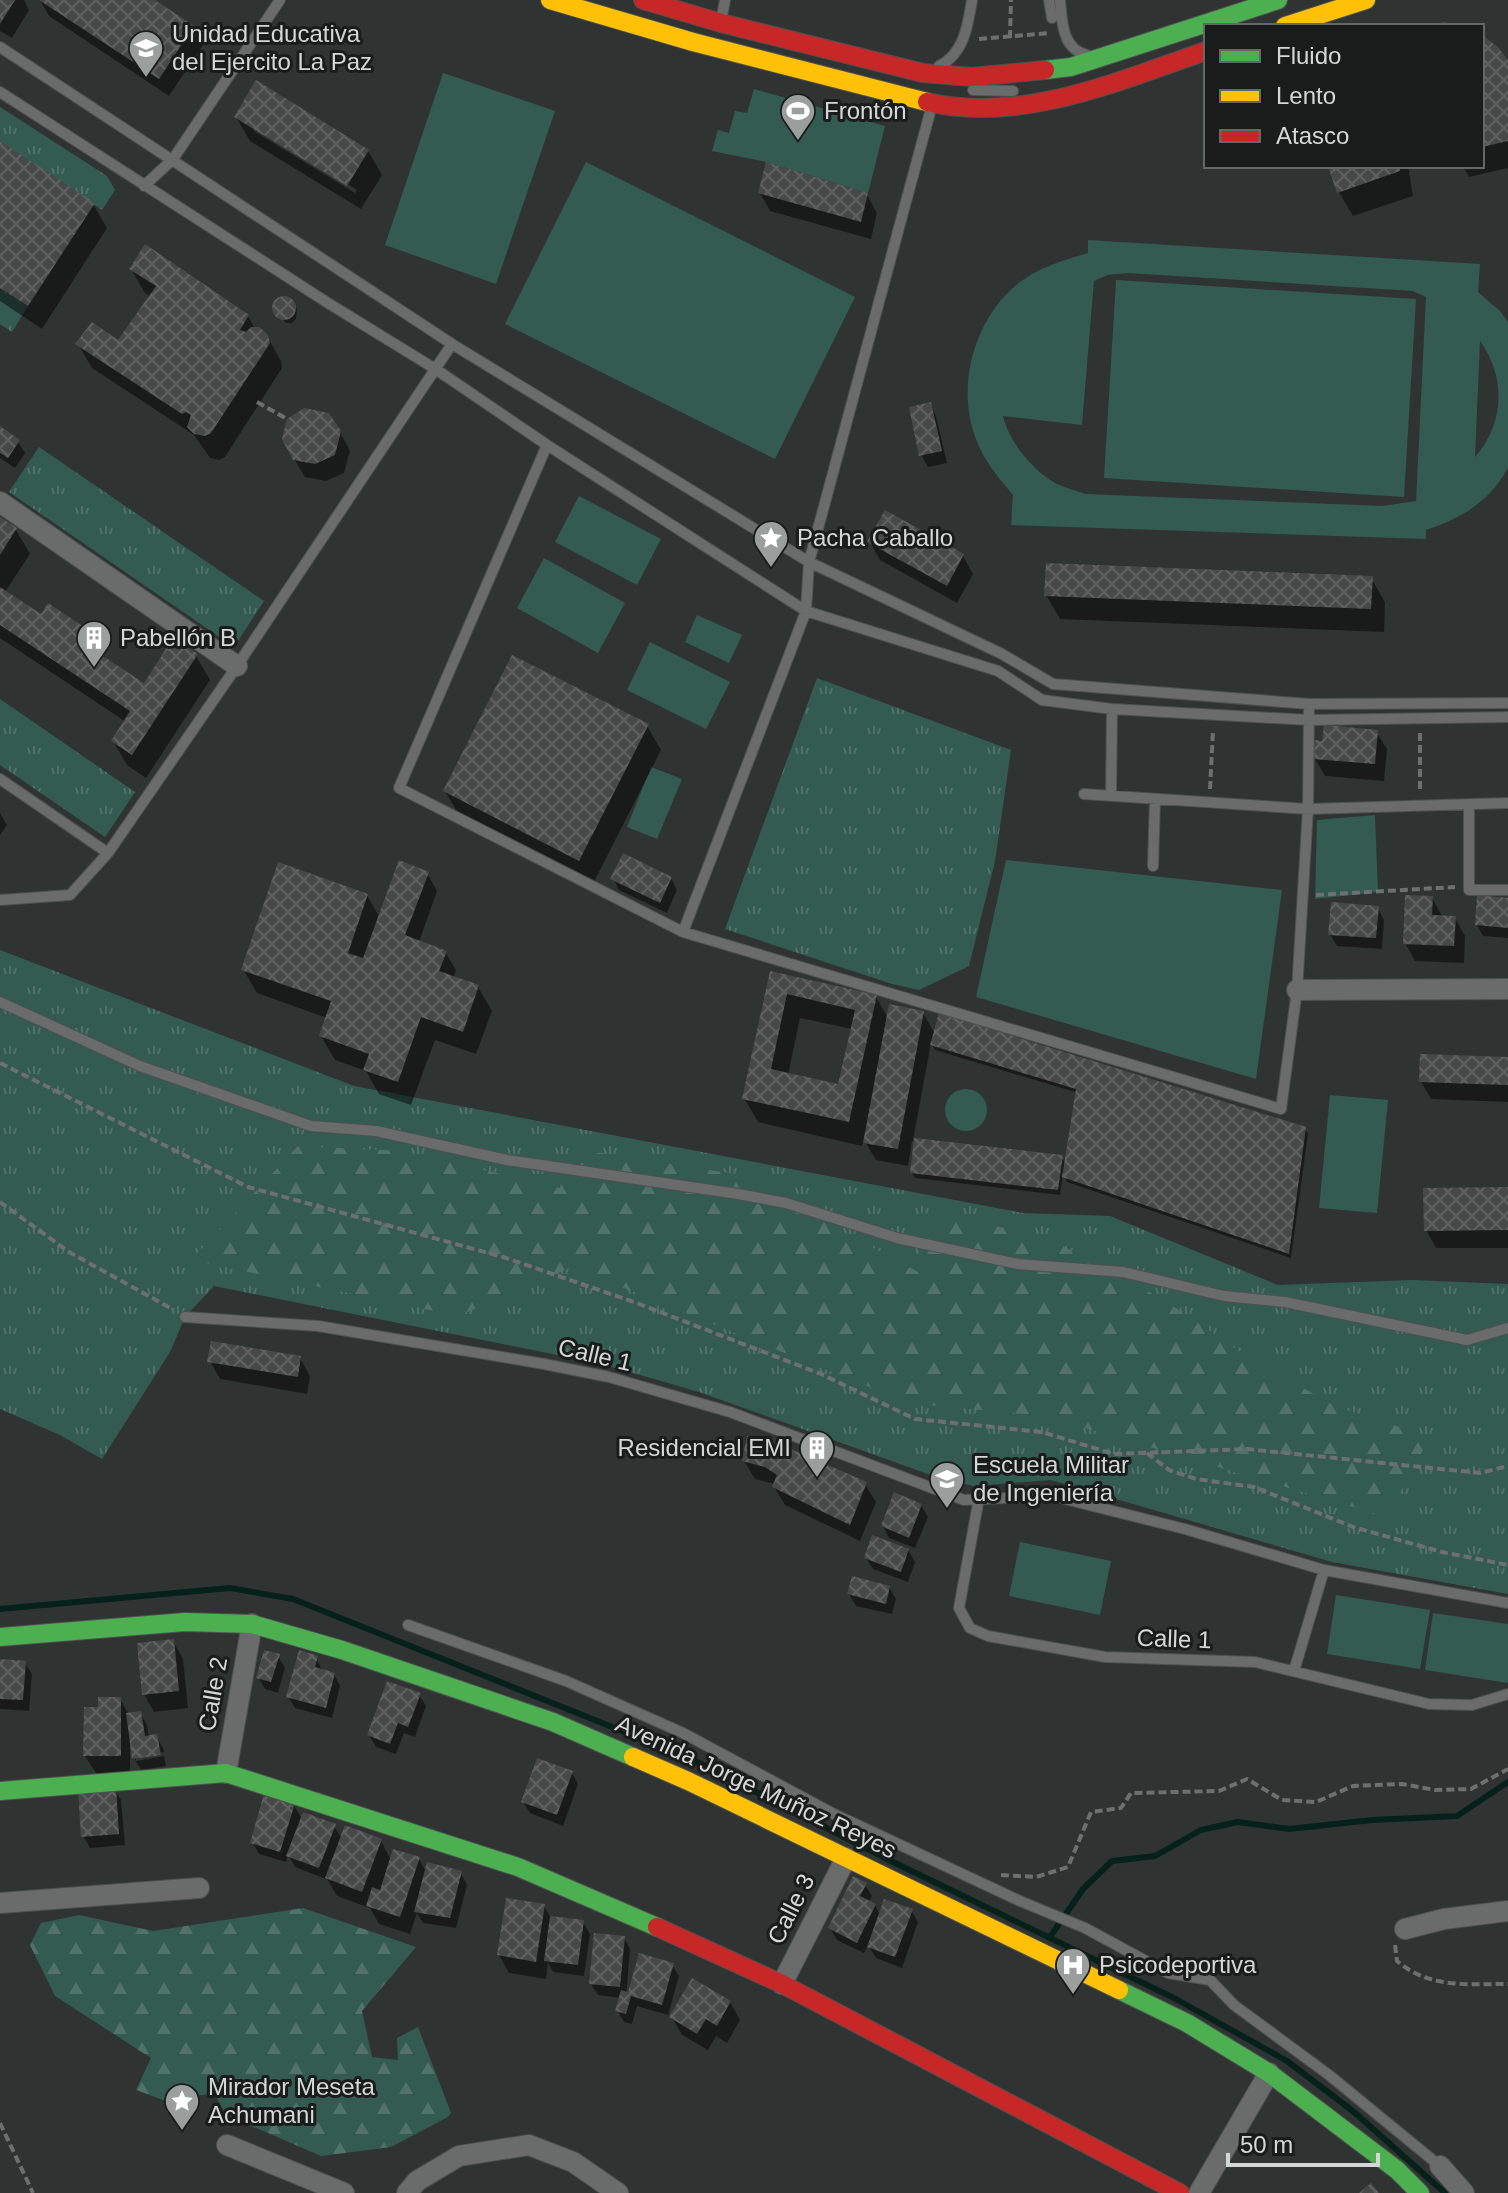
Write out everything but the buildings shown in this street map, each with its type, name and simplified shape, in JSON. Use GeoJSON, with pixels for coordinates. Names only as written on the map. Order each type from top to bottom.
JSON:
{"type":"FeatureCollection","features":[{"type":"Feature","properties":{"kind":"street"},"geometry":{"type":"LineString","coordinates":[[550,0],[716,48],[932,103],[1006,106],[1045,100],[1204,52]]}},
{"type":"Feature","properties":{"kind":"street"},"geometry":{"type":"LineString","coordinates":[[643,0],[721,23],[923,73],[972,77],[1071,67],[1278,0]]}},
{"type":"Feature","properties":{"kind":"street"},"geometry":{"type":"LineString","coordinates":[[1291,24],[1366,0]]}},
{"type":"Feature","properties":{"kind":"street"},"geometry":{"type":"LineString","coordinates":[[716,48],[721,23]]}},
{"type":"Feature","properties":{"kind":"street"},"geometry":{"type":"LineString","coordinates":[[0,502],[237,666]]}},
{"type":"Feature","properties":{"kind":"street"},"geometry":{"type":"LineString","coordinates":[[1297,990],[1508,989]]}},
{"type":"Feature","properties":{"kind":"street","name":"Avenida Jorge Muñoz Reyes"},"geometry":{"type":"LineString","coordinates":[[0,1637],[185,1622],[252,1624],[329,1646],[553,1722],[688,1781],[1187,2023],[1269,2073],[1397,2170],[1420,2193]]}},
{"type":"Feature","properties":{"kind":"street","name":"Calle 2"},"geometry":{"type":"LineString","coordinates":[[226,1773],[252,1624]]}},
{"type":"Feature","properties":{"kind":"street"},"geometry":{"type":"LineString","coordinates":[[0,1791],[226,1773],[518,1867],[595,1898],[782,1984],[1180,2193]]}},
{"type":"Feature","properties":{"kind":"street","name":"Calle 3"},"geometry":{"type":"LineString","coordinates":[[782,1984],[846,1858]]}},
{"type":"Feature","properties":{"kind":"street"},"geometry":{"type":"LineString","coordinates":[[0,1903],[199,1888]]}},
{"type":"Feature","properties":{"kind":"street"},"geometry":{"type":"LineString","coordinates":[[1405,1929],[1444,1919],[1508,1911]]}},
{"type":"Feature","properties":{"kind":"street"},"geometry":{"type":"LineString","coordinates":[[1199,2193],[1269,2073]]}},
{"type":"Feature","properties":{"kind":"street"},"geometry":{"type":"LineString","coordinates":[[227,2145],[344,2193]]}},
{"type":"Feature","properties":{"kind":"street"},"geometry":{"type":"LineString","coordinates":[[407,2193],[417,2181],[459,2156],[529,2145],[573,2162],[618,2193]]}},
{"type":"Feature","properties":{"kind":"street"},"geometry":{"type":"LineString","coordinates":[[1440,2166],[1464,2193]]}},
{"type":"Feature","properties":{"kind":"lane"},"geometry":{"type":"LineString","coordinates":[[144,186],[173,159],[280,0]]}},
{"type":"Feature","properties":{"kind":"lane"},"geometry":{"type":"LineString","coordinates":[[721,23],[725,0]]}},
{"type":"Feature","properties":{"kind":"lane"},"geometry":{"type":"LineString","coordinates":[[923,73],[956,55],[972,0]]}},
{"type":"Feature","properties":{"kind":"lane"},"geometry":{"type":"LineString","coordinates":[[1049,0],[1052,18]]}},
{"type":"Feature","properties":{"kind":"lane"},"geometry":{"type":"LineString","coordinates":[[1060,0],[1068,43],[1079,53],[1105,56]]}},
{"type":"Feature","properties":{"kind":"lane"},"geometry":{"type":"LineString","coordinates":[[0,47],[452,344],[809,562],[1002,654],[1053,684],[1309,704],[1508,703]]}},
{"type":"Feature","properties":{"kind":"lane"},"geometry":{"type":"LineString","coordinates":[[790,66],[823,63],[851,70]]}},
{"type":"Feature","properties":{"kind":"lane"},"geometry":{"type":"LineString","coordinates":[[963,90],[1025,90]]}},
{"type":"Feature","properties":{"kind":"lane"},"geometry":{"type":"LineString","coordinates":[[0,92],[437,370],[547,445],[806,611],[998,671],[1042,700],[1112,709],[1309,720],[1508,717]]}},
{"type":"Feature","properties":{"kind":"lane"},"geometry":{"type":"LineString","coordinates":[[683,932],[806,611],[809,562],[932,103]]}},
{"type":"Feature","properties":{"kind":"lane"},"geometry":{"type":"LineString","coordinates":[[0,900],[70,895],[108,853],[452,344]]}},
{"type":"Feature","properties":{"kind":"lane"},"geometry":{"type":"LineString","coordinates":[[547,445],[399,788],[683,932],[1281,1109],[1297,990],[1308,809],[1309,704]]}},
{"type":"Feature","properties":{"kind":"lane"},"geometry":{"type":"LineString","coordinates":[[1111,796],[1112,709]]}},
{"type":"Feature","properties":{"kind":"lane"},"geometry":{"type":"LineString","coordinates":[[0,779],[108,853]]}},
{"type":"Feature","properties":{"kind":"lane"},"geometry":{"type":"LineString","coordinates":[[1084,794],[1308,809],[1508,803]]}},
{"type":"Feature","properties":{"kind":"lane"},"geometry":{"type":"LineString","coordinates":[[1153,866],[1155,799]]}},
{"type":"Feature","properties":{"kind":"lane"},"geometry":{"type":"LineString","coordinates":[[1469,805],[1469,890],[1508,890]]}},
{"type":"Feature","properties":{"kind":"lane"},"geometry":{"type":"LineString","coordinates":[[0,1002],[140,1066],[311,1126],[376,1131],[507,1160],[738,1194],[786,1203],[897,1238],[1018,1264],[1123,1272],[1224,1296],[1285,1302],[1467,1340],[1508,1328]]}},
{"type":"Feature","properties":{"kind":"lane","name":"Calle 1"},"geometry":{"type":"LineString","coordinates":[[185,1317],[318,1326],[609,1377],[730,1412],[964,1500],[1053,1496],[1185,1529],[1324,1570],[1508,1603]]}},
{"type":"Feature","properties":{"kind":"lane","name":"Calle 1"},"geometry":{"type":"LineString","coordinates":[[979,1498],[959,1608],[970,1628],[988,1636],[1105,1657],[1255,1662],[1429,1704],[1472,1705],[1508,1694]]}},
{"type":"Feature","properties":{"kind":"lane"},"geometry":{"type":"LineString","coordinates":[[1294,1671],[1324,1570]]}},
{"type":"Feature","properties":{"kind":"lane"},"geometry":{"type":"LineString","coordinates":[[408,1625],[566,1681],[683,1733],[832,1813],[1085,1928],[1168,1973],[1210,1980],[1234,2005],[1329,2075],[1440,2166]]}},
{"type":"Feature","properties":{"kind":"path"},"geometry":{"type":"LineString","coordinates":[[1010,38],[1011,0]]}},
{"type":"Feature","properties":{"kind":"path"},"geometry":{"type":"LineString","coordinates":[[962,40],[1064,31]]}},
{"type":"Feature","properties":{"kind":"path"},"geometry":{"type":"LineString","coordinates":[[257,402],[287,419]]}},
{"type":"Feature","properties":{"kind":"path"},"geometry":{"type":"LineString","coordinates":[[1210,803],[1213,715]]}},
{"type":"Feature","properties":{"kind":"path"},"geometry":{"type":"LineString","coordinates":[[1420,718],[1420,806]]}},
{"type":"Feature","properties":{"kind":"path"},"geometry":{"type":"LineString","coordinates":[[1303,896],[1448,885],[1469,890]]}},
{"type":"Feature","properties":{"kind":"path"},"geometry":{"type":"LineString","coordinates":[[0,1063],[248,1187],[503,1257],[634,1302],[821,1374],[915,1419],[1042,1432],[1114,1454],[1247,1449],[1480,1473],[1508,1466]]}},
{"type":"Feature","properties":{"kind":"path"},"geometry":{"type":"LineString","coordinates":[[0,1202],[69,1252],[185,1317]]}},
{"type":"Feature","properties":{"kind":"path"},"geometry":{"type":"LineString","coordinates":[[1147,1453],[1169,1470],[1196,1479],[1254,1487],[1353,1527],[1442,1552],[1508,1565]]}},
{"type":"Feature","properties":{"kind":"path"},"geometry":{"type":"LineString","coordinates":[[990,1872],[1036,1877],[1068,1867],[1091,1812],[1121,1808],[1131,1793],[1219,1791],[1247,1779],[1282,1800],[1316,1802],[1353,1786],[1402,1784],[1435,1790],[1471,1789],[1508,1769]]}},
{"type":"Feature","properties":{"kind":"path"},"geometry":{"type":"LineString","coordinates":[[1405,1929],[1394,1946],[1397,1961],[1409,1971],[1447,1985],[1508,1984]]}},
{"type":"Feature","properties":{"kind":"path"},"geometry":{"type":"LineString","coordinates":[[0,2123],[33,2193]]}},
{"type":"Feature","properties":{"kind":"green space"},"geometry":{"type":"Polygon","coordinates":[[[443,73],[555,111],[496,284],[385,245],[443,73]]]}},
{"type":"Feature","properties":{"kind":"green space","name":"Frontón"},"geometry":{"type":"Polygon","coordinates":[[[754,89],[885,126],[868,193],[766,162],[712,151],[718,130],[729,133],[735,111],[747,113],[754,89]]]}},
{"type":"Feature","properties":{"kind":"green space"},"geometry":{"type":"Polygon","coordinates":[[[0,107],[107,176],[115,190],[102,210],[0,141],[0,107]]]}},
{"type":"Feature","properties":{"kind":"green space"},"geometry":{"type":"Polygon","coordinates":[[[586,162],[855,297],[775,459],[505,324],[586,162]]]}},
{"type":"Feature","properties":{"kind":"green space"},"geometry":{"type":"Polygon","coordinates":[[[1088,240],[1480,264],[1478,292],[1508,322],[1508,468],[1483,499],[1463,514],[1426,530],[1426,539],[1011,525],[1013,495],[983,454],[970,418],[969,375],[973,353],[991,313],[1020,282],[1044,268],[1088,253],[1088,240]],[[1128,273],[1107,275],[1094,281],[1082,425],[1003,416],[1016,446],[1039,472],[1057,484],[1086,494],[1382,506],[1416,501],[1426,297],[1413,291],[1128,273]],[[1480,341],[1475,457],[1492,430],[1498,400],[1494,370],[1480,341]]]}},
{"type":"Feature","properties":{"kind":"green space"},"geometry":{"type":"Polygon","coordinates":[[[1116,280],[1416,299],[1404,497],[1104,478],[1116,280]]]}},
{"type":"Feature","properties":{"kind":"green space"},"geometry":{"type":"Polygon","coordinates":[[[0,288],[28,306],[12,332],[0,324],[0,288]]]}},
{"type":"Feature","properties":{"kind":"green space"},"geometry":{"type":"Polygon","coordinates":[[[39,447],[264,601],[234,647],[9,492],[39,447]]]}},
{"type":"Feature","properties":{"kind":"green space"},"geometry":{"type":"Polygon","coordinates":[[[579,496],[661,539],[637,585],[555,542],[579,496]]]}},
{"type":"Feature","properties":{"kind":"green space"},"geometry":{"type":"Polygon","coordinates":[[[544,558],[625,603],[598,653],[517,608],[544,558]]]}},
{"type":"Feature","properties":{"kind":"green space"},"geometry":{"type":"Polygon","coordinates":[[[697,615],[742,635],[729,663],[685,642],[697,615]]]}},
{"type":"Feature","properties":{"kind":"green space"},"geometry":{"type":"Polygon","coordinates":[[[650,642],[730,682],[706,729],[627,690],[650,642]]]}},
{"type":"Feature","properties":{"kind":"green space"},"geometry":{"type":"Polygon","coordinates":[[[817,678],[1011,750],[995,861],[969,966],[919,990],[725,929],[817,678]]]}},
{"type":"Feature","properties":{"kind":"green space"},"geometry":{"type":"Polygon","coordinates":[[[0,699],[135,792],[105,837],[0,765],[0,699]]]}},
{"type":"Feature","properties":{"kind":"green space"},"geometry":{"type":"Polygon","coordinates":[[[651,767],[682,779],[657,839],[627,827],[651,767]]]}},
{"type":"Feature","properties":{"kind":"green space"},"geometry":{"type":"Polygon","coordinates":[[[1375,815],[1378,892],[1315,899],[1317,820],[1375,815]]]}},
{"type":"Feature","properties":{"kind":"green space"},"geometry":{"type":"Polygon","coordinates":[[[1006,860],[1282,890],[1256,1079],[976,997],[1006,860]]]}},
{"type":"Feature","properties":{"kind":"green space"},"geometry":{"type":"Polygon","coordinates":[[[0,950],[354,1086],[1023,1213],[1110,1216],[1278,1285],[1412,1280],[1508,1284],[1508,1594],[1332,1562],[1051,1480],[974,1486],[939,1478],[699,1392],[602,1364],[214,1286],[185,1317],[170,1352],[102,1459],[60,1435],[0,1409],[0,950]]]}},
{"type":"Feature","properties":{"kind":"green space"},"geometry":{"type":"Polygon","coordinates":[[[966,1089],[981,1095],[987,1110],[981,1125],[966,1131],[951,1125],[945,1110],[951,1095],[966,1089]]]}},
{"type":"Feature","properties":{"kind":"green space"},"geometry":{"type":"Polygon","coordinates":[[[1330,1095],[1388,1100],[1377,1213],[1319,1208],[1330,1095]]]}},
{"type":"Feature","properties":{"kind":"green space"},"geometry":{"type":"Polygon","coordinates":[[[298,1146],[403,1151],[560,1188],[569,1148],[735,1174],[920,1273],[919,1212],[1042,1235],[1164,1300],[1242,1353],[1335,1406],[1430,1437],[1387,1517],[1045,1416],[909,1403],[572,1267],[458,1316],[191,1260],[298,1146]]]}},
{"type":"Feature","properties":{"kind":"green space"},"geometry":{"type":"Polygon","coordinates":[[[1020,1542],[1111,1561],[1100,1615],[1009,1596],[1020,1542]]]}},
{"type":"Feature","properties":{"kind":"green space"},"geometry":{"type":"Polygon","coordinates":[[[1336,1595],[1430,1610],[1420,1669],[1327,1654],[1336,1595]]]}},
{"type":"Feature","properties":{"kind":"green space"},"geometry":{"type":"Polygon","coordinates":[[[1433,1613],[1508,1624],[1508,1683],[1425,1670],[1433,1613]]]}},
{"type":"Feature","properties":{"kind":"green space"},"geometry":{"type":"Polygon","coordinates":[[[303,1908],[416,1947],[362,2011],[372,2057],[398,2060],[397,2038],[418,2027],[451,2113],[391,2147],[321,2156],[226,2115],[214,2093],[166,2101],[136,2090],[151,2058],[55,1996],[30,1945],[41,1923],[79,1915],[153,1931],[303,1908]]]}},
{"type":"Feature","properties":{"kind":"waterway"},"geometry":{"type":"LineString","coordinates":[[0,1609],[230,1588],[293,1599],[687,1757],[893,1862],[1174,1998],[1287,2061],[1354,2112],[1445,2193]]}},
{"type":"Feature","properties":{"kind":"waterway"},"geometry":{"type":"LineString","coordinates":[[1050,1937],[1083,1889],[1112,1861],[1155,1856],[1201,1830],[1238,1822],[1289,1829],[1372,1820],[1457,1816],[1508,1782]]}},
{"type":"Feature","properties":{"kind":"traffic: fast"},"geometry":{"type":"LineString","coordinates":[[1045,70],[1071,67],[1278,0]]}},
{"type":"Feature","properties":{"kind":"traffic: fast"},"geometry":{"type":"LineString","coordinates":[[0,1637],[185,1622],[252,1624],[342,1650],[553,1722],[633,1757]]}},
{"type":"Feature","properties":{"kind":"traffic: fast"},"geometry":{"type":"LineString","coordinates":[[0,1791],[226,1773],[518,1867],[657,1927]]}},
{"type":"Feature","properties":{"kind":"traffic: fast"},"geometry":{"type":"LineString","coordinates":[[1119,1990],[1187,2023],[1269,2073],[1397,2170],[1420,2193]]}},
{"type":"Feature","properties":{"kind":"traffic: slow"},"geometry":{"type":"LineString","coordinates":[[550,0],[693,42],[927,102]]}},
{"type":"Feature","properties":{"kind":"traffic: slow"},"geometry":{"type":"LineString","coordinates":[[1291,24],[1366,0]]}},
{"type":"Feature","properties":{"kind":"traffic: slow"},"geometry":{"type":"LineString","coordinates":[[633,1757],[1119,1990]]}},
{"type":"Feature","properties":{"kind":"traffic: jam"},"geometry":{"type":"LineString","coordinates":[[643,0],[721,23],[923,73],[972,77],[1045,70]]}},
{"type":"Feature","properties":{"kind":"traffic: jam"},"geometry":{"type":"LineString","coordinates":[[927,102],[998,108],[1033,103],[1104,86],[1204,52]]}},
{"type":"Feature","properties":{"kind":"traffic: jam"},"geometry":{"type":"LineString","coordinates":[[657,1927],[782,1984],[1180,2193]]}},
{"type":"Feature","properties":{"kind":"place","name":"Unidad Educativa del Ejercito La Paz"},"geometry":{"type":"Point","coordinates":[146,79]}},
{"type":"Feature","properties":{"kind":"place","name":"Frontón"},"geometry":{"type":"Point","coordinates":[798,142]}},
{"type":"Feature","properties":{"kind":"place","name":"Pacha Caballo"},"geometry":{"type":"Point","coordinates":[771,569]}},
{"type":"Feature","properties":{"kind":"place","name":"Pabellón B"},"geometry":{"type":"Point","coordinates":[94,669]}},
{"type":"Feature","properties":{"kind":"place","name":"Residencial EMI"},"geometry":{"type":"Point","coordinates":[817,1479]}},
{"type":"Feature","properties":{"kind":"place","name":"Escuela Militar de Ingeniería"},"geometry":{"type":"Point","coordinates":[947,1510]}},
{"type":"Feature","properties":{"kind":"place","name":"Psicodeportiva"},"geometry":{"type":"Point","coordinates":[1073,1996]}},
{"type":"Feature","properties":{"kind":"place","name":"Mirador Meseta Achumani"},"geometry":{"type":"Point","coordinates":[182,2132]}}]}
